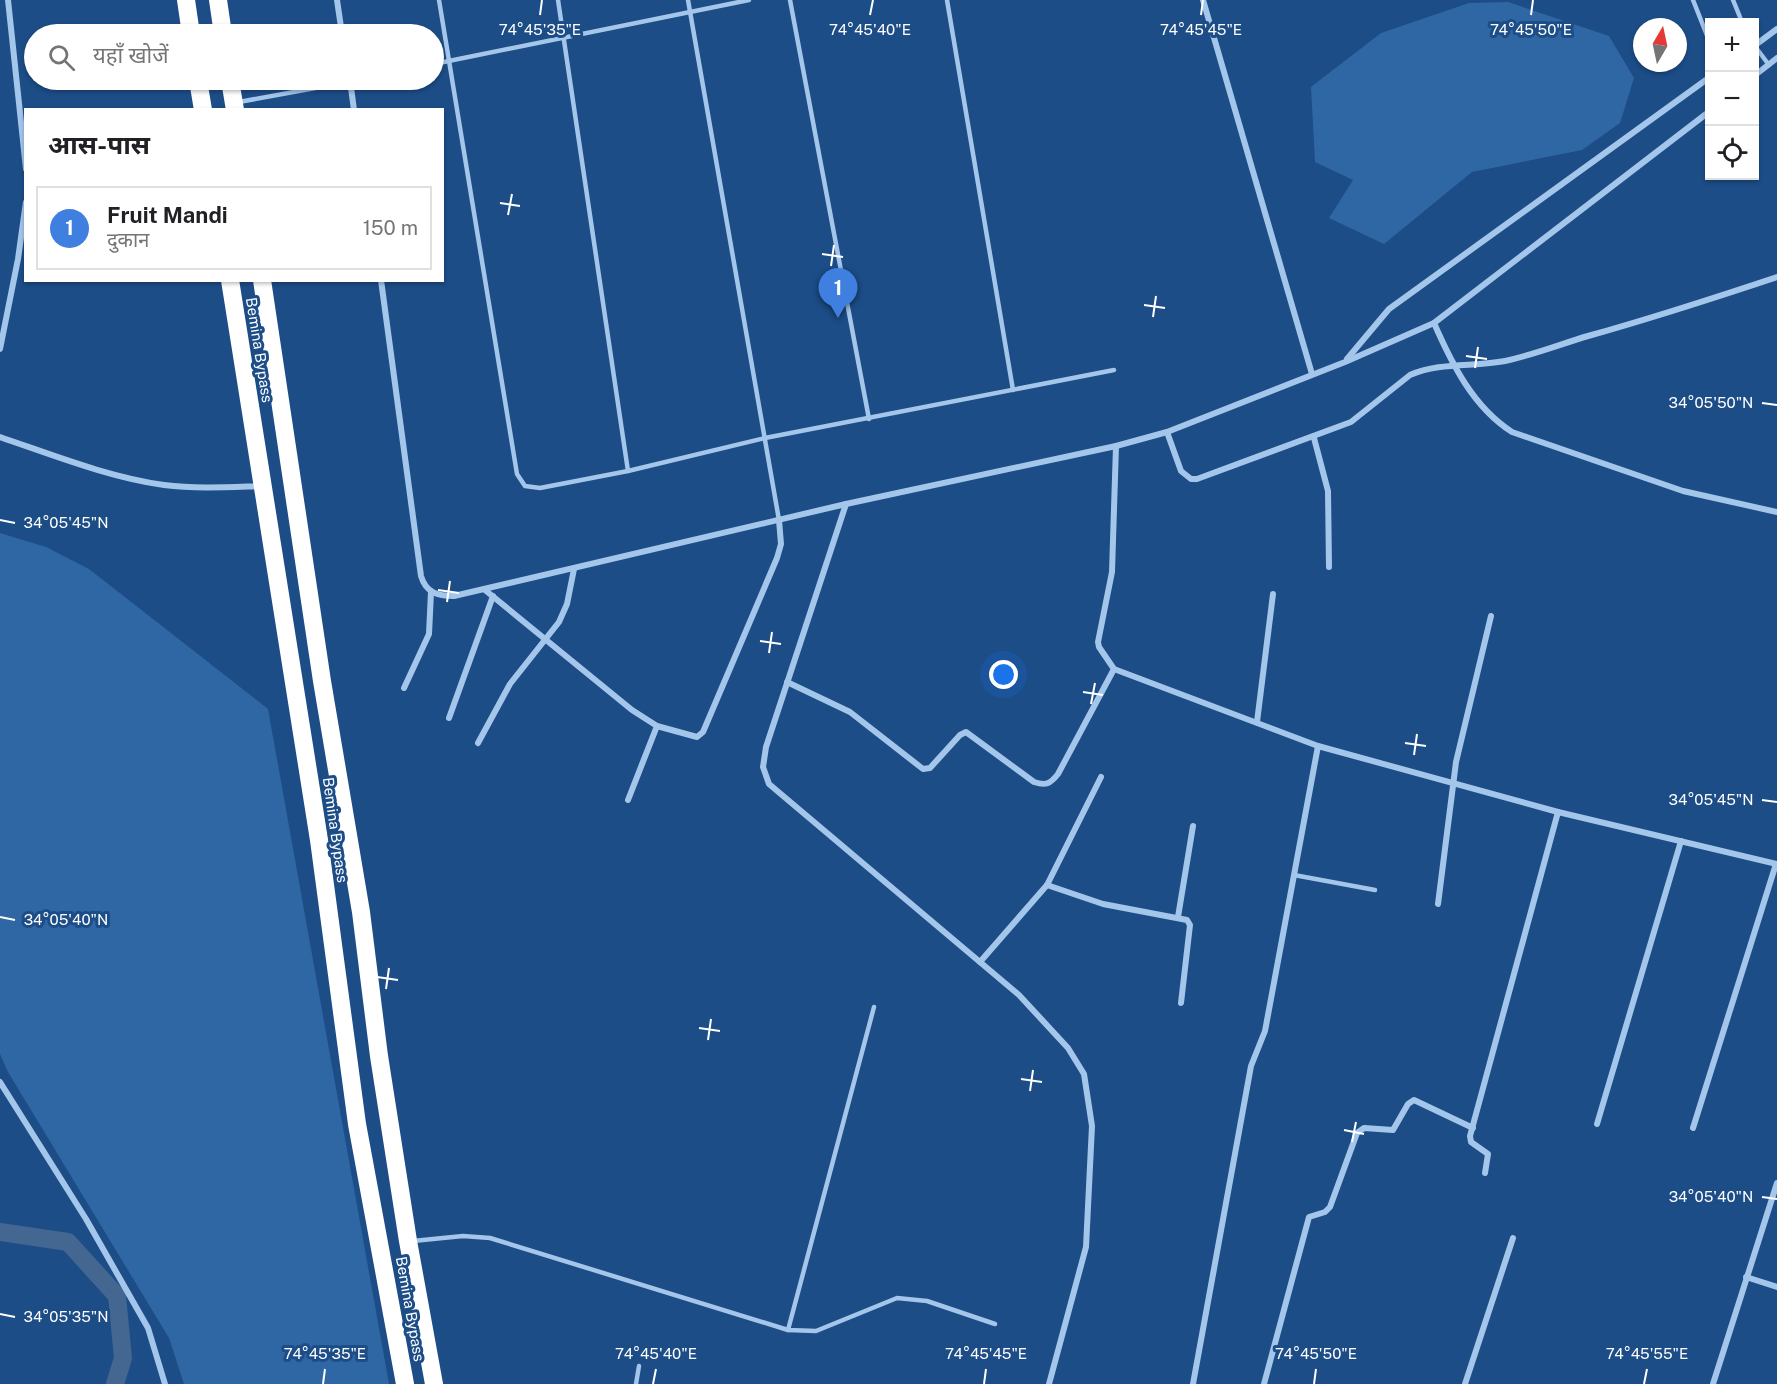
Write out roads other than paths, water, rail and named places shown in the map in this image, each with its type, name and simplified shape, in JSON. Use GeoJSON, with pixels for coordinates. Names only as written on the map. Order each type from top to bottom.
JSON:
{"type":"FeatureCollection","features":[{"type":"Feature","properties":{"kind":"highway"},"geometry":{"type":"LineString","coordinates":[[186,0],[190,24]]}},
{"type":"Feature","properties":{"kind":"highway"},"geometry":{"type":"LineString","coordinates":[[218,0],[222,24]]}},
{"type":"Feature","properties":{"kind":"highway"},"geometry":{"type":"LineString","coordinates":[[200,90],[203,108]]}},
{"type":"Feature","properties":{"kind":"highway"},"geometry":{"type":"LineString","coordinates":[[232,90],[234,106]]}},
{"type":"Feature","properties":{"kind":"highway","name":"Bemina Bypass"},"geometry":{"type":"LineString","coordinates":[[230,282],[319,840],[357,1124],[405,1384]]}},
{"type":"Feature","properties":{"kind":"highway","name":"Bemina Bypass"},"geometry":{"type":"LineString","coordinates":[[262,282],[322,681],[362,912],[379,1056],[408,1241],[434,1384]]}},
{"type":"Feature","properties":{"kind":"street"},"geometry":{"type":"LineString","coordinates":[[8,0],[24,150]]}},
{"type":"Feature","properties":{"kind":"street"},"geometry":{"type":"LineString","coordinates":[[337,0],[341,24]]}},
{"type":"Feature","properties":{"kind":"street"},"geometry":{"type":"LineString","coordinates":[[1203,0],[1312,374]]}},
{"type":"Feature","properties":{"kind":"street"},"geometry":{"type":"LineString","coordinates":[[1759,42],[1777,29]]}},
{"type":"Feature","properties":{"kind":"street"},"geometry":{"type":"LineString","coordinates":[[1759,73],[1777,58]]}},
{"type":"Feature","properties":{"kind":"street"},"geometry":{"type":"LineString","coordinates":[[1345,362],[1389,309],[1705,81]]}},
{"type":"Feature","properties":{"kind":"street"},"geometry":{"type":"LineString","coordinates":[[351,90],[354,108]]}},
{"type":"Feature","properties":{"kind":"street"},"geometry":{"type":"LineString","coordinates":[[430,592],[441,596],[454,596],[485,590],[846,504],[1116,446],[1167,432],[1345,362],[1434,323],[1705,115]]}},
{"type":"Feature","properties":{"kind":"street"},"geometry":{"type":"LineString","coordinates":[[0,349],[24,216]]}},
{"type":"Feature","properties":{"kind":"street"},"geometry":{"type":"LineString","coordinates":[[1167,432],[1181,471],[1191,479],[1214,474],[1314,438],[1362,416],[1410,375],[1430,367],[1453,367],[1505,361],[1777,278]]}},
{"type":"Feature","properties":{"kind":"street"},"geometry":{"type":"LineString","coordinates":[[381,282],[421,576],[430,592],[429,634],[404,688]]}},
{"type":"Feature","properties":{"kind":"street"},"geometry":{"type":"LineString","coordinates":[[1434,323],[1453,367],[1488,413],[1512,432],[1683,491],[1777,512]]}},
{"type":"Feature","properties":{"kind":"street"},"geometry":{"type":"LineString","coordinates":[[0,437],[114,474],[164,485],[200,488],[262,486]]}},
{"type":"Feature","properties":{"kind":"street"},"geometry":{"type":"LineString","coordinates":[[1314,438],[1328,491],[1329,567]]}},
{"type":"Feature","properties":{"kind":"street"},"geometry":{"type":"LineString","coordinates":[[1116,446],[1112,572],[1098,642],[1114,669],[1318,746],[1558,812],[1777,864],[1693,1128]]}},
{"type":"Feature","properties":{"kind":"street"},"geometry":{"type":"LineString","coordinates":[[846,504],[766,747],[763,767],[769,784],[1019,995],[1068,1048],[1084,1074],[1090,1100],[1092,1163],[1086,1247],[1049,1384]]}},
{"type":"Feature","properties":{"kind":"street"},"geometry":{"type":"LineString","coordinates":[[485,590],[547,639],[598,684],[657,726],[697,737],[703,732],[777,558],[781,544],[780,520]]}},
{"type":"Feature","properties":{"kind":"street"},"geometry":{"type":"LineString","coordinates":[[478,743],[510,684],[559,622],[567,604],[574,569]]}},
{"type":"Feature","properties":{"kind":"street"},"geometry":{"type":"LineString","coordinates":[[1257,722],[1273,594]]}},
{"type":"Feature","properties":{"kind":"street"},"geometry":{"type":"LineString","coordinates":[[449,718],[493,596]]}},
{"type":"Feature","properties":{"kind":"street"},"geometry":{"type":"LineString","coordinates":[[1438,904],[1454,783],[1491,616]]}},
{"type":"Feature","properties":{"kind":"street"},"geometry":{"type":"LineString","coordinates":[[787,682],[850,712],[923,769],[930,768],[960,735],[966,732],[1034,782],[1044,785],[1050,783],[1058,774],[1114,669]]}},
{"type":"Feature","properties":{"kind":"street"},"geometry":{"type":"LineString","coordinates":[[628,800],[657,726]]}},
{"type":"Feature","properties":{"kind":"street"},"geometry":{"type":"LineString","coordinates":[[1192,1384],[1251,1066],[1265,1030],[1318,746]]}},
{"type":"Feature","properties":{"kind":"street"},"geometry":{"type":"LineString","coordinates":[[980,962],[1047,885],[1101,777]]}},
{"type":"Feature","properties":{"kind":"street"},"geometry":{"type":"LineString","coordinates":[[1485,1173],[1488,1154],[1470,1140],[1558,812]]}},
{"type":"Feature","properties":{"kind":"street"},"geometry":{"type":"LineString","coordinates":[[1178,917],[1193,826]]}},
{"type":"Feature","properties":{"kind":"street"},"geometry":{"type":"LineString","coordinates":[[1597,1124],[1682,841]]}},
{"type":"Feature","properties":{"kind":"street"},"geometry":{"type":"LineString","coordinates":[[1047,885],[1103,904],[1187,920],[1190,925],[1180,1003]]}},
{"type":"Feature","properties":{"kind":"street"},"geometry":{"type":"LineString","coordinates":[[0,1082],[86,1219],[148,1328],[165,1384]]}},
{"type":"Feature","properties":{"kind":"street"},"geometry":{"type":"LineString","coordinates":[[1264,1384],[1309,1217],[1326,1212],[1330,1207],[1360,1129],[1393,1130],[1408,1104],[1414,1100],[1473,1128]]}},
{"type":"Feature","properties":{"kind":"street"},"geometry":{"type":"LineString","coordinates":[[1713,1384],[1777,1183]]}},
{"type":"Feature","properties":{"kind":"street"},"geometry":{"type":"LineString","coordinates":[[1465,1384],[1513,1238]]}},
{"type":"Feature","properties":{"kind":"street"},"geometry":{"type":"LineString","coordinates":[[1746,1277],[1777,1287]]}},
{"type":"Feature","properties":{"kind":"lane"},"geometry":{"type":"LineString","coordinates":[[439,0],[443,24]]}},
{"type":"Feature","properties":{"kind":"lane"},"geometry":{"type":"LineString","coordinates":[[558,0],[628,471]]}},
{"type":"Feature","properties":{"kind":"lane"},"geometry":{"type":"LineString","coordinates":[[688,0],[780,520]]}},
{"type":"Feature","properties":{"kind":"lane"},"geometry":{"type":"LineString","coordinates":[[444,62],[749,0]]}},
{"type":"Feature","properties":{"kind":"lane"},"geometry":{"type":"LineString","coordinates":[[790,0],[869,419]]}},
{"type":"Feature","properties":{"kind":"lane"},"geometry":{"type":"LineString","coordinates":[[947,0],[1013,390]]}},
{"type":"Feature","properties":{"kind":"lane"},"geometry":{"type":"LineString","coordinates":[[1693,0],[1705,30]]}},
{"type":"Feature","properties":{"kind":"lane"},"geometry":{"type":"LineString","coordinates":[[1733,0],[1740,18]]}},
{"type":"Feature","properties":{"kind":"lane"},"geometry":{"type":"LineString","coordinates":[[444,28],[518,474],[525,486],[540,488],[628,471],[765,438],[1114,370]]}},
{"type":"Feature","properties":{"kind":"lane"},"geometry":{"type":"LineString","coordinates":[[1759,51],[1768,65]]}},
{"type":"Feature","properties":{"kind":"lane"},"geometry":{"type":"LineString","coordinates":[[234,106],[305,90]]}},
{"type":"Feature","properties":{"kind":"lane"},"geometry":{"type":"LineString","coordinates":[[1294,875],[1375,890]]}},
{"type":"Feature","properties":{"kind":"lane"},"geometry":{"type":"LineString","coordinates":[[788,1330],[874,1007]]}},
{"type":"Feature","properties":{"kind":"lane"},"geometry":{"type":"LineString","coordinates":[[408,1241],[463,1236],[490,1238],[788,1330],[816,1331],[897,1298],[927,1301],[995,1324]]}},
{"type":"Feature","properties":{"kind":"lane"},"geometry":{"type":"LineString","coordinates":[[636,1384],[639,1365]]}},
{"type":"Feature","properties":{"kind":"waterway"},"geometry":{"type":"LineString","coordinates":[[0,1232],[68,1242],[117,1296],[123,1358],[115,1384]]}},
{"type":"Feature","properties":{"kind":"place","name":"Fruit Mandi"},"geometry":{"type":"Point","coordinates":[838,318]}}]}
